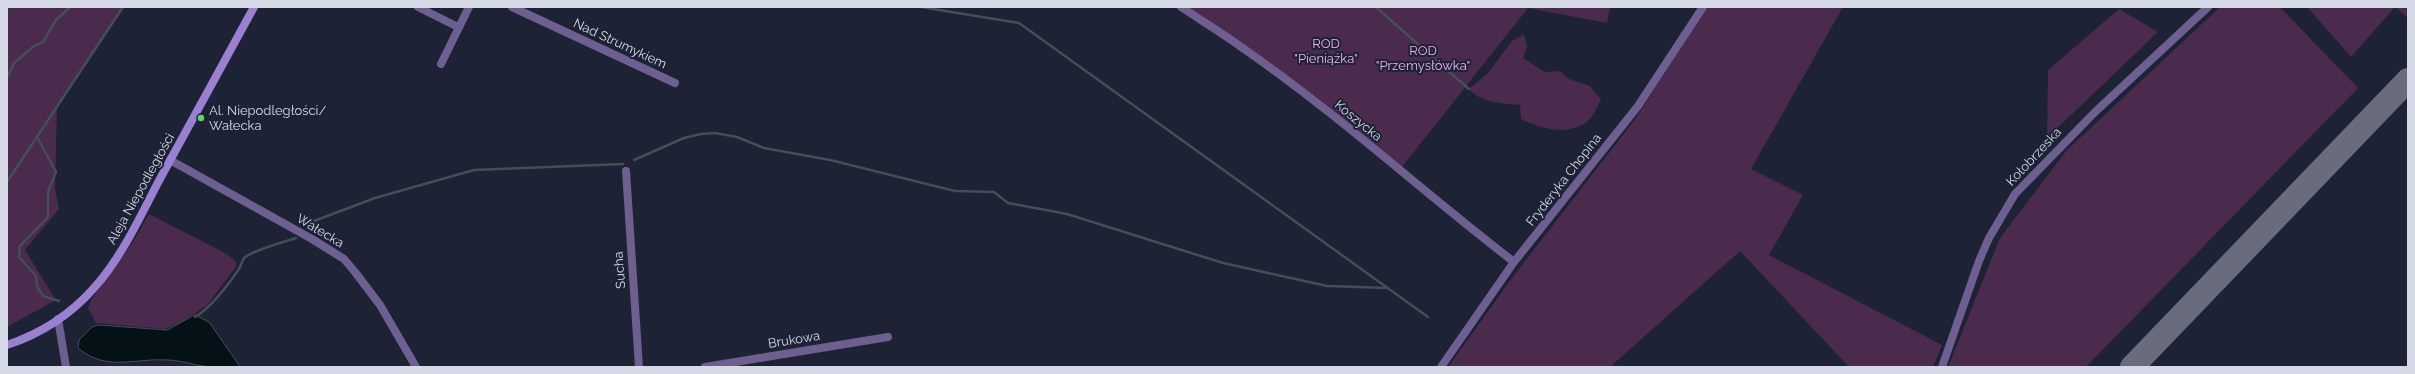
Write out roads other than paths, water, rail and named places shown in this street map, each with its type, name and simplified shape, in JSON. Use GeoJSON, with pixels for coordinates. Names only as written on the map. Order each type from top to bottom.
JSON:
{"type":"FeatureCollection","features":[{"type":"Feature","properties":{"kind":"street","name":"Aleja Niepodległości"},"geometry":{"type":"LineString","coordinates":[[7,345],[34,334],[58,320],[86,297],[105,276],[124,245],[254,7]]}},
{"type":"Feature","properties":{"kind":"street"},"geometry":{"type":"LineString","coordinates":[[418,7],[458,27]]}},
{"type":"Feature","properties":{"kind":"street"},"geometry":{"type":"LineString","coordinates":[[441,64],[469,7]]}},
{"type":"Feature","properties":{"kind":"street","name":"Nad Strumykiem"},"geometry":{"type":"LineString","coordinates":[[512,7],[675,83]]}},
{"type":"Feature","properties":{"kind":"street","name":"Koszycka"},"geometry":{"type":"LineString","coordinates":[[1181,7],[1245,49],[1296,87],[1441,206],[1514,262]]}},
{"type":"Feature","properties":{"kind":"street","name":"Fryderyka Chopina"},"geometry":{"type":"LineString","coordinates":[[1441,367],[1514,262],[1638,106],[1703,7]]}},
{"type":"Feature","properties":{"kind":"street","name":"Kołobrzeska"},"geometry":{"type":"LineString","coordinates":[[1942,367],[1986,244],[2015,194],[2095,112],[2208,7]]}},
{"type":"Feature","properties":{"kind":"street","name":"Wałecka"},"geometry":{"type":"LineString","coordinates":[[170,160],[312,239],[344,259],[380,305],[416,367]]}},
{"type":"Feature","properties":{"kind":"street","name":"Sucha"},"geometry":{"type":"LineString","coordinates":[[626,170],[638,367]]}},
{"type":"Feature","properties":{"kind":"street"},"geometry":{"type":"LineString","coordinates":[[58,320],[66,367]]}},
{"type":"Feature","properties":{"kind":"street","name":"Brukowa"},"geometry":{"type":"LineString","coordinates":[[705,367],[888,337]]}},
{"type":"Feature","properties":{"kind":"waterway"},"geometry":{"type":"LineString","coordinates":[[7,78],[14,63],[34,46],[43,42],[56,20],[70,7]]}},
{"type":"Feature","properties":{"kind":"waterway"},"geometry":{"type":"LineString","coordinates":[[7,182],[123,7]]}},
{"type":"Feature","properties":{"kind":"waterway"},"geometry":{"type":"LineString","coordinates":[[921,7],[1019,23],[1428,317]]}},
{"type":"Feature","properties":{"kind":"waterway"},"geometry":{"type":"LineString","coordinates":[[1376,7],[1440,64]]}},
{"type":"Feature","properties":{"kind":"waterway"},"geometry":{"type":"LineString","coordinates":[[1447,70],[1469,89]]}},
{"type":"Feature","properties":{"kind":"waterway"},"geometry":{"type":"LineString","coordinates":[[634,160],[684,138],[701,134],[715,133],[737,137],[764,148],[830,160],[955,191],[994,192],[1008,203],[1067,214],[1223,263],[1327,286],[1388,288]]}},
{"type":"Feature","properties":{"kind":"waterway"},"geometry":{"type":"LineString","coordinates":[[37,137],[56,172],[48,192],[48,217],[20,246],[19,257],[36,276],[37,286],[43,296],[59,301]]}},
{"type":"Feature","properties":{"kind":"waterway"},"geometry":{"type":"LineString","coordinates":[[307,228],[314,221],[375,198],[474,170],[623,164]]}},
{"type":"Feature","properties":{"kind":"waterway"},"geometry":{"type":"LineString","coordinates":[[195,317],[208,308],[230,282],[239,269],[244,258],[261,249],[296,238]]}},
{"type":"Feature","properties":{"kind":"place","name":"Al. Niepodległości/ Wałecka"},"geometry":{"type":"Point","coordinates":[201,118]}},
{"type":"Feature","properties":{"kind":"park label","name":"ROD \"Pieniążka\""},"geometry":{"type":"Point","coordinates":[1326,52]}},
{"type":"Feature","properties":{"kind":"park label","name":"ROD \"Przemysłówka\""},"geometry":{"type":"Point","coordinates":[1423,58]}}]}
